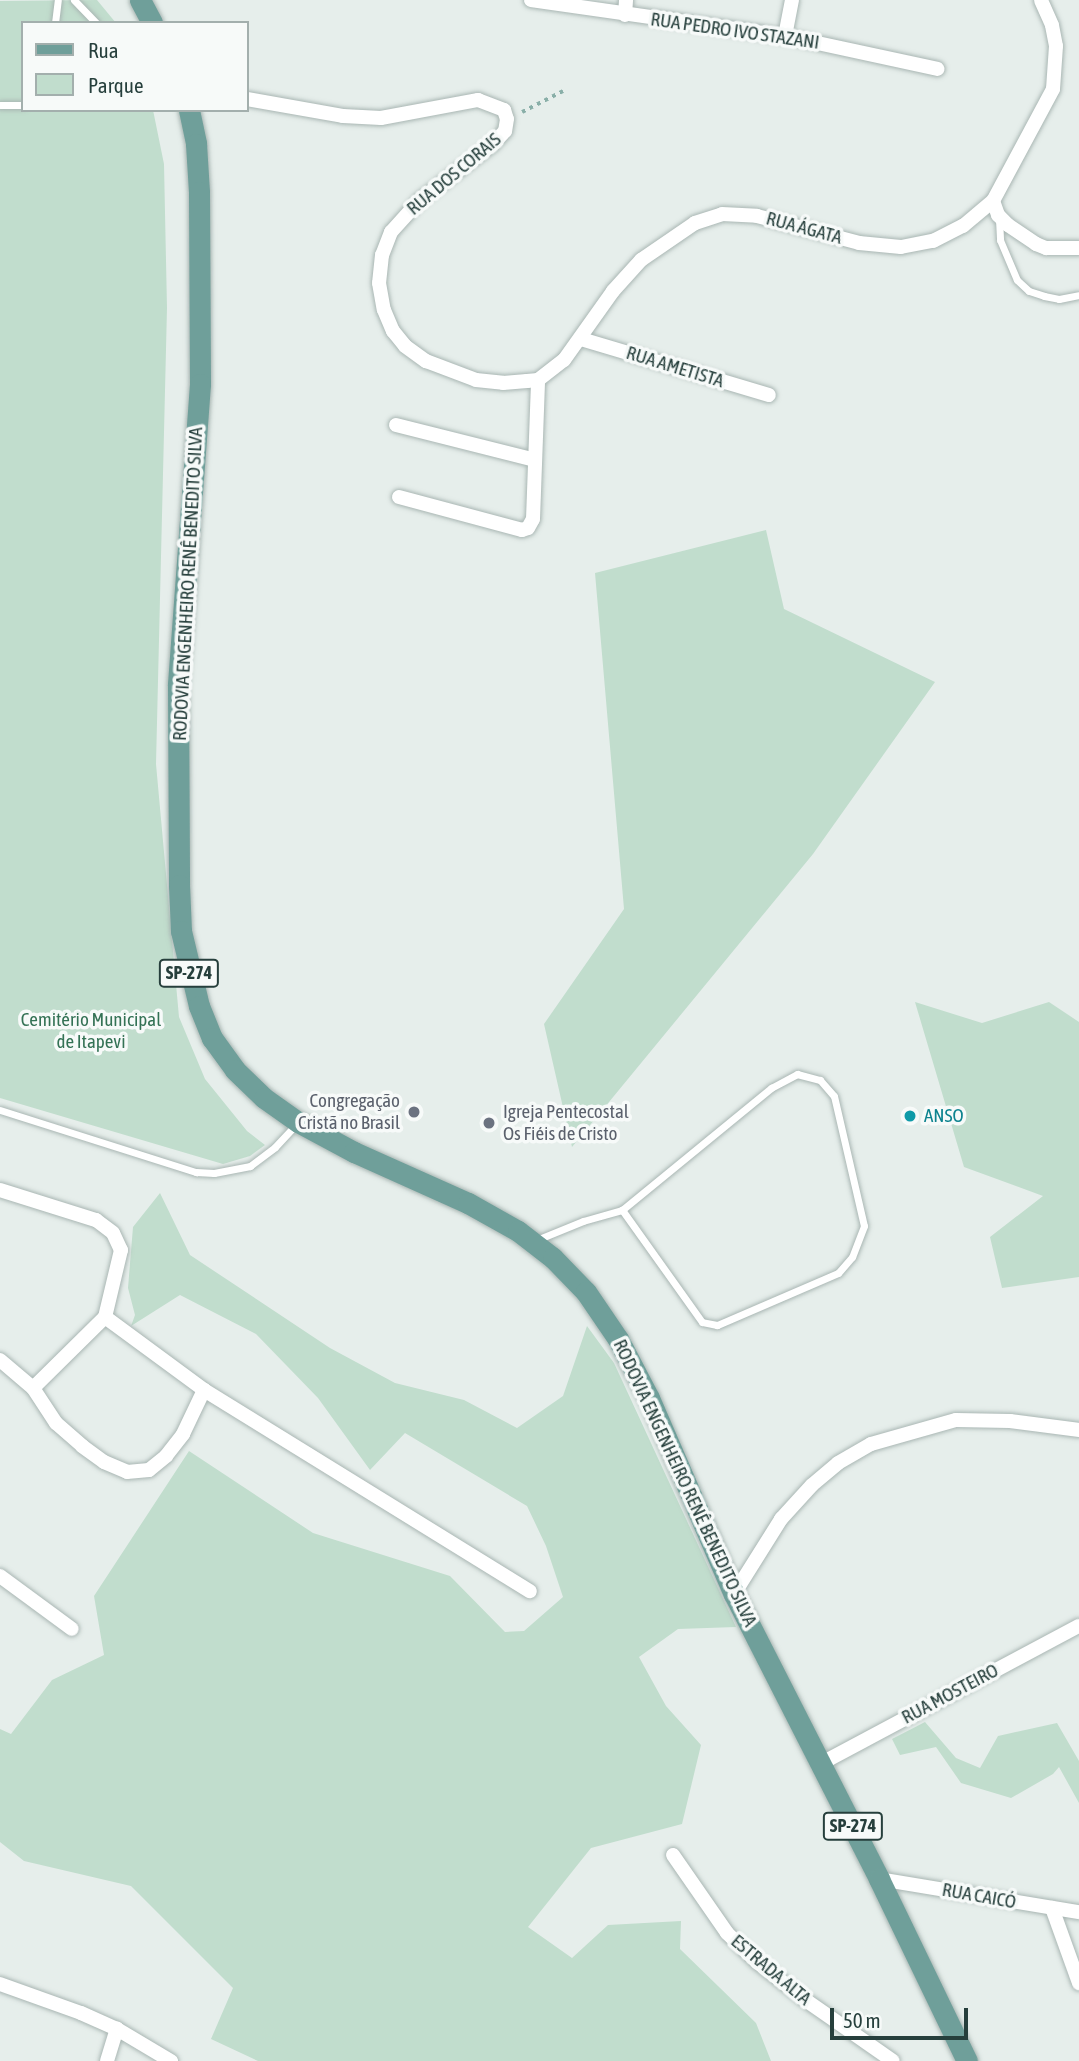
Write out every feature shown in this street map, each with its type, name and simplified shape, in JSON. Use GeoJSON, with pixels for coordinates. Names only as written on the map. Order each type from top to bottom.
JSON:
{"type":"FeatureCollection","features":[{"type":"Feature","properties":{"kind":"main road"},"geometry":{"type":"LineString","coordinates":[[140,0],[151,21]]}},
{"type":"Feature","properties":{"kind":"main road","name":"RODOVIA ENGENHEIRO RENÊ BENEDITO SILVA"},"geometry":{"type":"LineString","coordinates":[[189,112],[196,144],[199,192],[200,384],[178,685],[181,931],[189,975],[212,1038],[235,1070],[264,1098],[298,1122],[354,1152],[468,1203],[554,1258],[586,1292],[618,1339],[649,1398],[734,1594],[879,1879],[967,2061]]}},
{"type":"Feature","properties":{"kind":"street","name":"RUA PEDRO IVO STAZANI"},"geometry":{"type":"LineString","coordinates":[[531,0],[626,8],[785,36],[937,69]]}},
{"type":"Feature","properties":{"kind":"street"},"geometry":{"type":"LineString","coordinates":[[785,36],[792,0]]}},
{"type":"Feature","properties":{"kind":"street"},"geometry":{"type":"LineString","coordinates":[[1041,0],[1052,26],[1056,46],[1053,89],[996,208],[1018,233],[1046,248],[1079,248]]}},
{"type":"Feature","properties":{"kind":"street","name":"RUA DOS CORAIS"},"geometry":{"type":"LineString","coordinates":[[248,99],[342,116],[381,118],[478,100],[504,110],[507,119],[505,131],[493,144],[405,214],[391,232],[382,255],[379,283],[384,310],[393,331],[405,346],[426,362],[476,380],[503,383],[538,380]]}},
{"type":"Feature","properties":{"kind":"street","name":"RUA ÁGATA"},"geometry":{"type":"LineString","coordinates":[[581,339],[613,291],[641,260],[677,233],[722,214],[757,216],[859,243],[901,247],[933,241],[996,208]]}},
{"type":"Feature","properties":{"kind":"street"},"geometry":{"type":"LineString","coordinates":[[400,497],[523,530],[533,519],[538,380],[564,360],[581,339]]}},
{"type":"Feature","properties":{"kind":"street","name":"RUA AMETISTA"},"geometry":{"type":"LineString","coordinates":[[581,339],[769,395]]}},
{"type":"Feature","properties":{"kind":"street"},"geometry":{"type":"LineString","coordinates":[[396,425],[535,460]]}},
{"type":"Feature","properties":{"kind":"street"},"geometry":{"type":"LineString","coordinates":[[0,1190],[96,1220],[113,1233],[121,1250],[105,1317],[33,1388]]}},
{"type":"Feature","properties":{"kind":"street"},"geometry":{"type":"LineString","coordinates":[[105,1317],[204,1390],[530,1591]]}},
{"type":"Feature","properties":{"kind":"street"},"geometry":{"type":"LineString","coordinates":[[0,1360],[33,1388],[56,1423],[82,1446],[104,1462],[127,1472],[149,1471],[166,1456],[183,1434],[204,1390]]}},
{"type":"Feature","properties":{"kind":"street"},"geometry":{"type":"LineString","coordinates":[[734,1594],[781,1520],[812,1485],[838,1462],[871,1444],[956,1420],[1010,1421],[1079,1430]]}},
{"type":"Feature","properties":{"kind":"street"},"geometry":{"type":"LineString","coordinates":[[0,1576],[72,1629]]}},
{"type":"Feature","properties":{"kind":"street","name":"RUA MOSTEIRO"},"geometry":{"type":"LineString","coordinates":[[821,1763],[1079,1626]]}},
{"type":"Feature","properties":{"kind":"street","name":"ESTRADA ALTA"},"geometry":{"type":"LineString","coordinates":[[673,1855],[727,1933],[757,1962],[893,2061]]}},
{"type":"Feature","properties":{"kind":"street","name":"RUA CAICÓ"},"geometry":{"type":"LineString","coordinates":[[879,1879],[1079,1912]]}},
{"type":"Feature","properties":{"kind":"street"},"geometry":{"type":"LineString","coordinates":[[1052,1908],[1079,1983]]}},
{"type":"Feature","properties":{"kind":"street"},"geometry":{"type":"LineString","coordinates":[[0,1984],[117,2029],[171,2061]]}},
{"type":"Feature","properties":{"kind":"street"},"geometry":{"type":"LineString","coordinates":[[107,2061],[117,2029]]}},
{"type":"Feature","properties":{"kind":"lane"},"geometry":{"type":"LineString","coordinates":[[55,21],[58,0]]}},
{"type":"Feature","properties":{"kind":"lane"},"geometry":{"type":"LineString","coordinates":[[74,0],[94,21]]}},
{"type":"Feature","properties":{"kind":"lane"},"geometry":{"type":"LineString","coordinates":[[0,105],[21,105]]}},
{"type":"Feature","properties":{"kind":"lane"},"geometry":{"type":"LineString","coordinates":[[996,208],[1000,240],[1017,280],[1029,290],[1044,296],[1059,299],[1079,295]]}},
{"type":"Feature","properties":{"kind":"lane"},"geometry":{"type":"LineString","coordinates":[[532,1242],[583,1221],[622,1210],[772,1088],[797,1074],[821,1080],[834,1096],[864,1226],[852,1257],[838,1273],[717,1325],[702,1322],[622,1210]]}},
{"type":"Feature","properties":{"kind":"lane"},"geometry":{"type":"LineString","coordinates":[[0,1110],[205,1173],[233,1171],[250,1166],[275,1147],[298,1122]]}},
{"type":"Feature","properties":{"kind":"path"},"geometry":{"type":"LineString","coordinates":[[507,119],[563,91]]}},
{"type":"Feature","properties":{"kind":"green space","name":"Cemitério Municipal de Itapevi"},"geometry":{"type":"Polygon","coordinates":[[[97,0],[114,21],[21,21],[21,112],[153,112],[164,164],[167,308],[156,764],[179,1017],[205,1079],[247,1131],[265,1145],[250,1156],[223,1164],[0,1098],[0,1],[97,0]]]}},
{"type":"Feature","properties":{"kind":"green space"},"geometry":{"type":"Polygon","coordinates":[[[766,530],[784,609],[935,682],[813,854],[572,1147],[544,1024],[624,909],[595,573],[766,530]]]}},
{"type":"Feature","properties":{"kind":"green space"},"geometry":{"type":"Polygon","coordinates":[[[915,1002],[982,1023],[1049,1002],[1079,1022],[1079,1277],[1002,1288],[990,1237],[1043,1196],[964,1167],[915,1002]]]}},
{"type":"Feature","properties":{"kind":"green space"},"geometry":{"type":"Polygon","coordinates":[[[160,1193],[190,1255],[330,1348],[395,1383],[464,1400],[517,1428],[563,1396],[587,1326],[614,1363],[736,1627],[678,1629],[639,1657],[666,1706],[701,1745],[682,1824],[591,1848],[528,1927],[572,1958],[608,1925],[681,1921],[680,1949],[756,2023],[771,2061],[258,2061],[211,2039],[233,1988],[131,1886],[24,1861],[0,1842],[0,1729],[11,1734],[52,1680],[104,1655],[94,1596],[189,1451],[313,1533],[450,1576],[505,1632],[524,1631],[563,1597],[546,1546],[527,1506],[405,1433],[370,1470],[318,1398],[256,1334],[180,1295],[131,1326],[135,1315],[128,1288],[133,1227],[160,1193]]]}},
{"type":"Feature","properties":{"kind":"green space"},"geometry":{"type":"Polygon","coordinates":[[[925,1722],[956,1758],[980,1768],[998,1736],[1057,1723],[1079,1761],[1079,1803],[1059,1767],[1053,1774],[1011,1798],[961,1783],[936,1747],[900,1755],[892,1739],[925,1722]]]}},
{"type":"Feature","properties":{"kind":"place","name":"Congregação Cristã no Brasil"},"geometry":{"type":"Point","coordinates":[414,1112]}},
{"type":"Feature","properties":{"kind":"place","name":"ANSO"},"geometry":{"type":"Point","coordinates":[910,1116]}},
{"type":"Feature","properties":{"kind":"place","name":"Igreja Pentecostal Os Fiéis de Cristo"},"geometry":{"type":"Point","coordinates":[489,1123]}}]}
